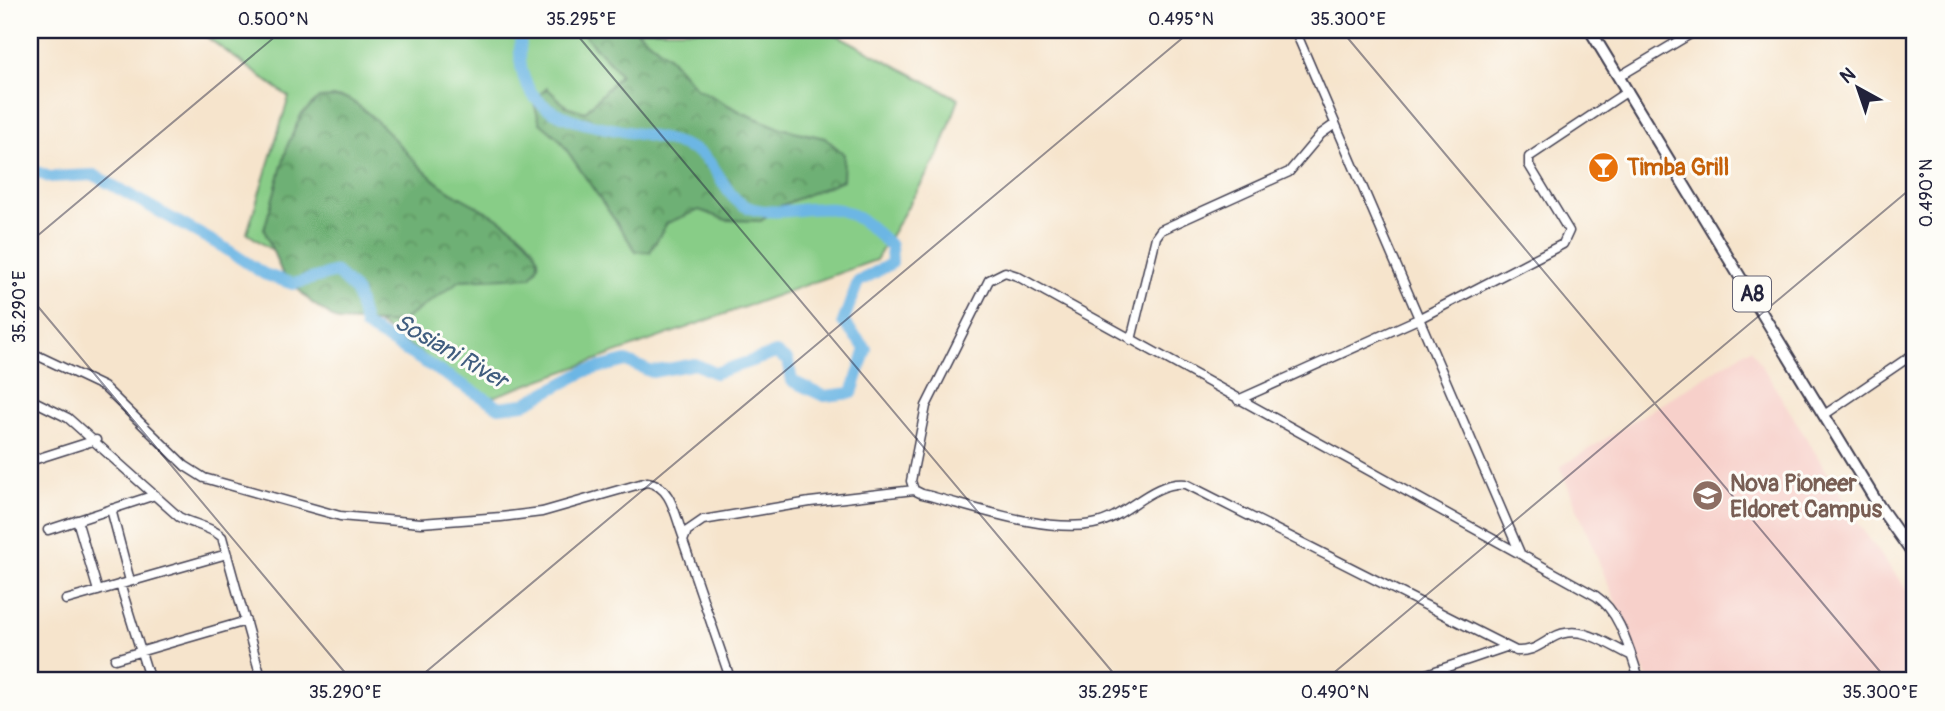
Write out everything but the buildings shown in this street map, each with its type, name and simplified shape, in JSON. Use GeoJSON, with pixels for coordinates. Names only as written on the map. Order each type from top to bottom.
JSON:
{"type":"FeatureCollection","features":[{"type":"Feature","properties":{"kind":"highway","name":"A8"},"geometry":{"type":"LineString","coordinates":[[1590,30],[1879,506],[1915,557]]}},
{"type":"Feature","properties":{"kind":"street"},"geometry":{"type":"LineString","coordinates":[[1084,30],[1116,33]]}},
{"type":"Feature","properties":{"kind":"street"},"geometry":{"type":"LineString","coordinates":[[1295,30],[1520,552]]}},
{"type":"Feature","properties":{"kind":"street"},"geometry":{"type":"LineString","coordinates":[[1620,76],[1697,30]]}},
{"type":"Feature","properties":{"kind":"street"},"geometry":{"type":"LineString","coordinates":[[1238,400],[1418,319],[1563,244],[1569,231],[1529,164],[1529,157],[1628,91]]}},
{"type":"Feature","properties":{"kind":"street"},"geometry":{"type":"LineString","coordinates":[[1131,340],[1156,237],[1161,230],[1289,172],[1321,134],[1335,124]]}},
{"type":"Feature","properties":{"kind":"street"},"geometry":{"type":"LineString","coordinates":[[914,490],[911,481],[926,406],[983,290],[993,275],[1005,272],[1017,276],[1238,400],[1520,552],[1605,602],[1616,620],[1640,681]]}},
{"type":"Feature","properties":{"kind":"street"},"geometry":{"type":"LineString","coordinates":[[30,352],[104,387],[186,466],[204,478],[228,487],[340,516],[421,523],[542,512],[647,482],[657,483],[666,491],[683,536],[731,681]]}},
{"type":"Feature","properties":{"kind":"street"},"geometry":{"type":"LineString","coordinates":[[1824,415],[1915,353]]}},
{"type":"Feature","properties":{"kind":"street"},"geometry":{"type":"LineString","coordinates":[[30,399],[68,418],[96,440],[179,517],[197,527],[216,531],[222,537],[262,681]]}},
{"type":"Feature","properties":{"kind":"street"},"geometry":{"type":"LineString","coordinates":[[30,460],[96,440]]}},
{"type":"Feature","properties":{"kind":"street"},"geometry":{"type":"LineString","coordinates":[[683,536],[703,520],[810,502],[914,490],[1047,524],[1093,524],[1122,512],[1158,488],[1175,483],[1186,484],[1516,651],[1533,651],[1572,631],[1583,632],[1630,655]]}},
{"type":"Feature","properties":{"kind":"street"},"geometry":{"type":"LineString","coordinates":[[48,530],[155,495]]}},
{"type":"Feature","properties":{"kind":"street"},"geometry":{"type":"LineString","coordinates":[[111,509],[130,581]]}},
{"type":"Feature","properties":{"kind":"street"},"geometry":{"type":"LineString","coordinates":[[77,520],[98,591]]}},
{"type":"Feature","properties":{"kind":"street"},"geometry":{"type":"LineString","coordinates":[[66,600],[227,554]]}},
{"type":"Feature","properties":{"kind":"street"},"geometry":{"type":"LineString","coordinates":[[120,584],[150,681]]}},
{"type":"Feature","properties":{"kind":"street"},"geometry":{"type":"LineString","coordinates":[[115,659],[246,621]]}},
{"type":"Feature","properties":{"kind":"street"},"geometry":{"type":"LineString","coordinates":[[1402,681],[1415,679],[1506,647]]}},
{"type":"Feature","properties":{"kind":"shaded area","name":"Nova Pioneer Eldoret Campus"},"geometry":{"type":"Polygon","coordinates":[[[1751,348],[1862,529],[1915,601],[1915,681],[1648,681],[1560,467],[1751,348]]]}},
{"type":"Feature","properties":{"kind":"green space"},"geometry":{"type":"Polygon","coordinates":[[[197,30],[828,30],[959,99],[939,154],[876,260],[487,399],[247,233],[289,97],[197,30]]]}},
{"type":"Feature","properties":{"kind":"green space"},"geometry":{"type":"Polygon","coordinates":[[[583,30],[636,30],[670,58],[696,88],[743,113],[780,128],[825,138],[844,154],[843,180],[780,206],[761,221],[726,220],[699,210],[667,223],[650,252],[636,251],[559,139],[540,123],[533,100],[547,88],[566,106],[585,112],[620,75],[590,42],[583,30]]]}},
{"type":"Feature","properties":{"kind":"green space"},"geometry":{"type":"Polygon","coordinates":[[[339,97],[350,100],[375,119],[441,185],[518,232],[538,259],[538,265],[531,277],[461,280],[398,324],[338,321],[312,303],[282,273],[264,230],[288,144],[301,115],[319,98],[339,97]]]}},
{"type":"Feature","properties":{"kind":"waterway","name":"Sosiani River"},"geometry":{"type":"LineString","coordinates":[[30,169],[49,177],[94,175],[223,247],[264,274],[293,284],[336,272],[356,292],[365,326],[499,407],[524,404],[586,371],[626,361],[652,372],[695,364],[715,373],[776,353],[788,361],[792,381],[824,396],[852,393],[866,349],[843,322],[858,282],[892,263],[891,246],[865,223],[841,211],[823,208],[773,212],[753,209],[743,205],[729,192],[707,159],[699,153],[642,134],[579,122],[553,111],[532,94],[521,68],[522,30]]}},
{"type":"Feature","properties":{"kind":"place","name":"Timba Grill"},"geometry":{"type":"Point","coordinates":[1604,167]}},
{"type":"Feature","properties":{"kind":"place","name":"Nova Pioneer Eldoret Campus"},"geometry":{"type":"Point","coordinates":[1707,496]}}]}
